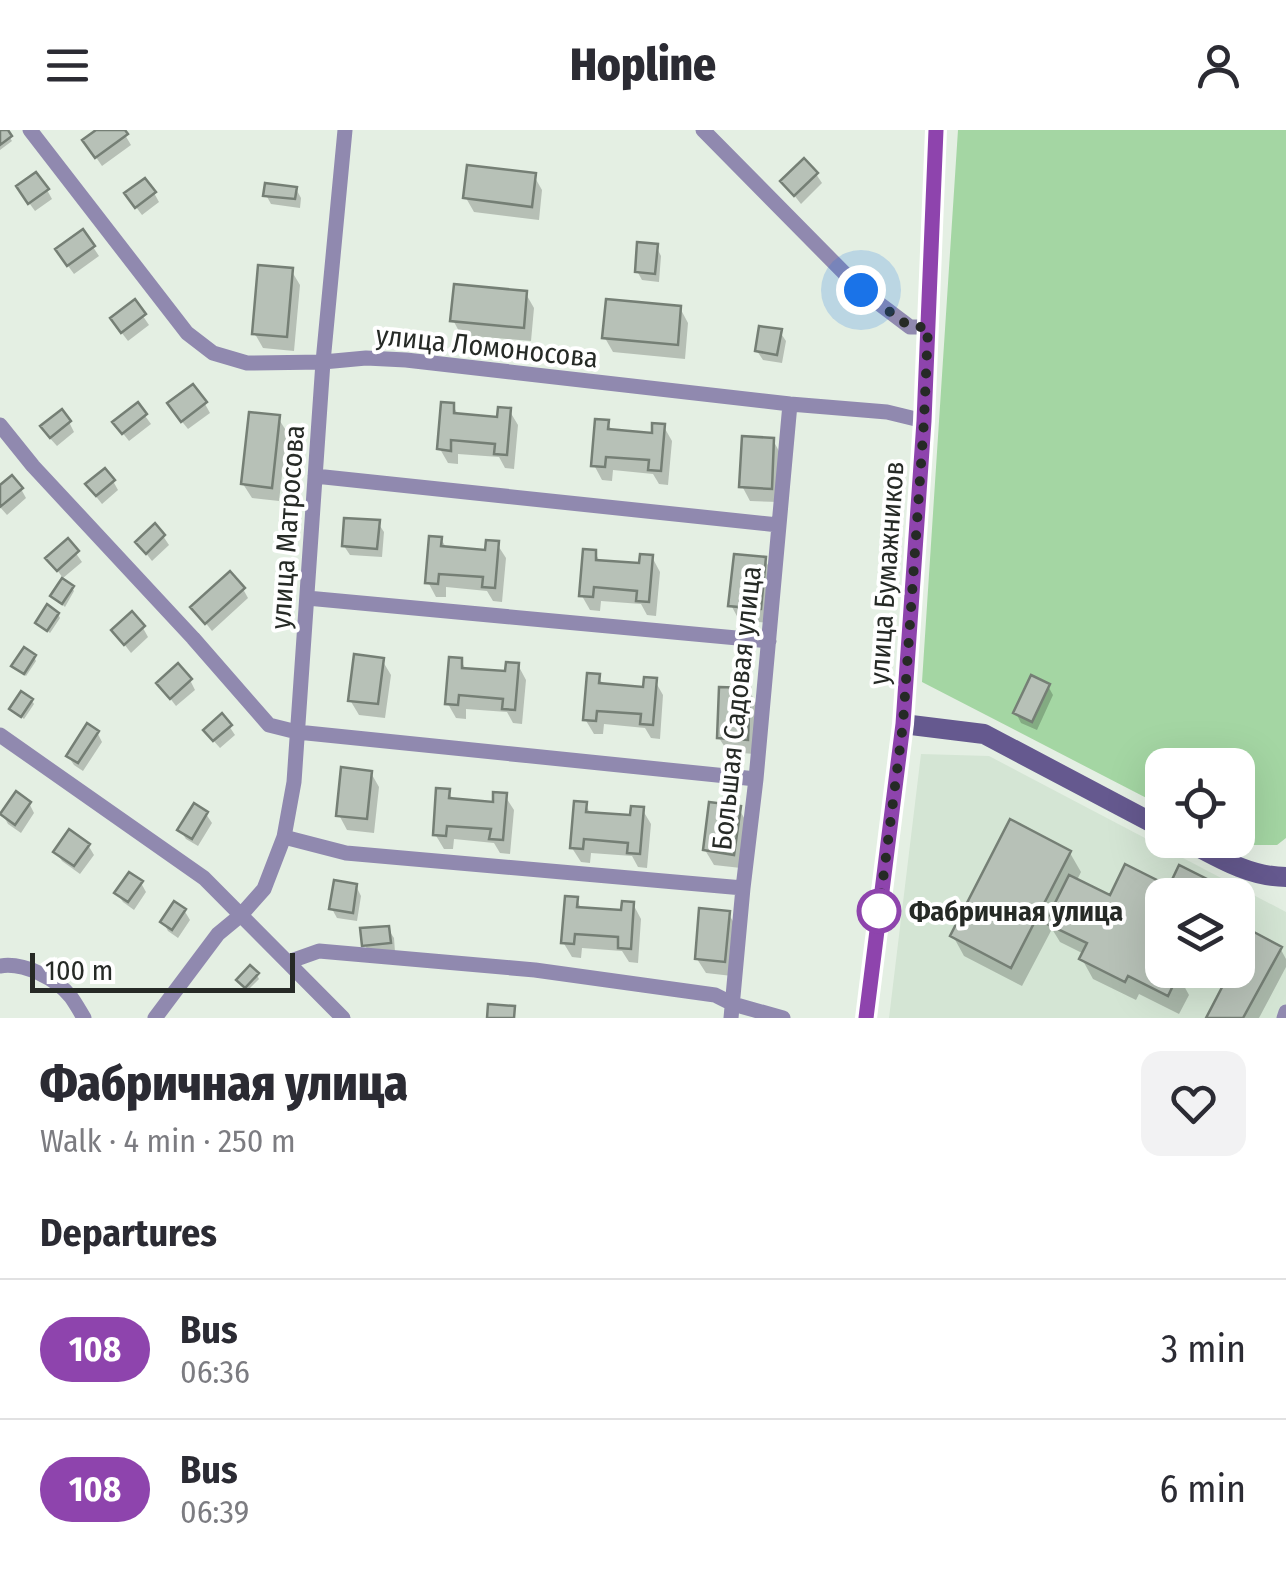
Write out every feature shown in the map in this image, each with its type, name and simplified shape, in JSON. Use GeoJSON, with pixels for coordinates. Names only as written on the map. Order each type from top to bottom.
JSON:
{"type":"FeatureCollection","features":[{"type":"Feature","properties":{"kind":"main road"},"geometry":{"type":"LineString","coordinates":[[903,724],[984,734],[1145,819]]}},
{"type":"Feature","properties":{"kind":"main road","name":"улица Бумажников"},"geometry":{"type":"LineString","coordinates":[[866,1018],[903,724]]}},
{"type":"Feature","properties":{"kind":"main road"},"geometry":{"type":"LineString","coordinates":[[1219,858],[1242,870],[1286,877]]}},
{"type":"Feature","properties":{"kind":"street","name":"улица Ломоносова"},"geometry":{"type":"LineString","coordinates":[[30,130],[178,322],[213,354],[247,363],[406,360],[886,412],[924,421]]}},
{"type":"Feature","properties":{"kind":"street","name":"улица Матросова"},"geometry":{"type":"LineString","coordinates":[[155,1018],[218,934],[264,889],[284,837],[294,782],[323,362],[345,130]]}},
{"type":"Feature","properties":{"kind":"street"},"geometry":{"type":"LineString","coordinates":[[703,130],[861,290],[910,327],[928,327]]}},
{"type":"Feature","properties":{"kind":"street","name":"улица Бумажников"},"geometry":{"type":"LineString","coordinates":[[903,724],[924,421],[936,130]]}},
{"type":"Feature","properties":{"kind":"street","name":"Большая Садовая улица"},"geometry":{"type":"LineString","coordinates":[[732,1011],[790,404]]}},
{"type":"Feature","properties":{"kind":"street"},"geometry":{"type":"LineString","coordinates":[[0,425],[268,725],[297,732],[756,779]]}},
{"type":"Feature","properties":{"kind":"street"},"geometry":{"type":"LineString","coordinates":[[315,476],[778,525]]}},
{"type":"Feature","properties":{"kind":"street"},"geometry":{"type":"LineString","coordinates":[[307,598],[769,640]]}},
{"type":"Feature","properties":{"kind":"street"},"geometry":{"type":"LineString","coordinates":[[0,734],[204,878],[343,1018]]}},
{"type":"Feature","properties":{"kind":"street"},"geometry":{"type":"LineString","coordinates":[[284,837],[346,853],[743,888]]}},
{"type":"Feature","properties":{"kind":"street"},"geometry":{"type":"LineString","coordinates":[[288,962],[319,951],[534,970],[715,995],[732,1011],[783,1018]]}},
{"type":"Feature","properties":{"kind":"street"},"geometry":{"type":"LineString","coordinates":[[0,966],[10,964],[41,974],[69,994],[84,1018]]}},
{"type":"Feature","properties":{"kind":"shaded area"},"geometry":{"type":"Polygon","coordinates":[[[921,754],[989,756],[1145,838],[1145,858],[1183,858],[1221,878],[1145,878],[1145,988],[1255,988],[1255,896],[1286,912],[1286,1018],[889,1018],[921,754]]]}},
{"type":"Feature","properties":{"kind":"green space"},"geometry":{"type":"Polygon","coordinates":[[[958,130],[1286,130],[1286,838],[1277,845],[1255,845],[1255,748],[1145,748],[1145,797],[922,682],[958,130]]]}},
{"type":"Feature","properties":{"kind":"building"},"geometry":{"type":"Polygon","coordinates":[[[0,130],[8,130],[12,136],[0,145],[0,130]]]}},
{"type":"Feature","properties":{"kind":"building"},"geometry":{"type":"Polygon","coordinates":[[[96,130],[125,130],[128,134],[95,158],[82,140],[96,130]]]}},
{"type":"Feature","properties":{"kind":"building"},"geometry":{"type":"Polygon","coordinates":[[[804,158],[818,173],[794,196],[780,181],[804,158]]]}},
{"type":"Feature","properties":{"kind":"building"},"geometry":{"type":"Polygon","coordinates":[[[467,165],[536,173],[532,207],[463,198],[467,165]]]}},
{"type":"Feature","properties":{"kind":"building"},"geometry":{"type":"Polygon","coordinates":[[[36,172],[49,189],[28,204],[16,186],[36,172]]]}},
{"type":"Feature","properties":{"kind":"building"},"geometry":{"type":"Polygon","coordinates":[[[145,178],[156,192],[135,208],[124,193],[145,178]]]}},
{"type":"Feature","properties":{"kind":"building"},"geometry":{"type":"Polygon","coordinates":[[[265,183],[297,187],[295,199],[263,196],[265,183]]]}},
{"type":"Feature","properties":{"kind":"building"},"geometry":{"type":"Polygon","coordinates":[[[83,229],[95,246],[67,266],[55,249],[83,229]]]}},
{"type":"Feature","properties":{"kind":"building"},"geometry":{"type":"Polygon","coordinates":[[[637,242],[658,244],[655,274],[635,272],[637,242]]]}},
{"type":"Feature","properties":{"kind":"building"},"geometry":{"type":"Polygon","coordinates":[[[258,265],[293,268],[287,337],[252,334],[258,265]]]}},
{"type":"Feature","properties":{"kind":"building"},"geometry":{"type":"Polygon","coordinates":[[[454,284],[527,291],[524,328],[450,321],[454,284]]]}},
{"type":"Feature","properties":{"kind":"building"},"geometry":{"type":"Polygon","coordinates":[[[135,299],[146,314],[121,333],[110,318],[135,299]]]}},
{"type":"Feature","properties":{"kind":"building"},"geometry":{"type":"Polygon","coordinates":[[[606,299],[681,306],[678,345],[602,338],[606,299]]]}},
{"type":"Feature","properties":{"kind":"building"},"geometry":{"type":"Polygon","coordinates":[[[759,326],[782,329],[777,355],[755,351],[759,326]]]}},
{"type":"Feature","properties":{"kind":"building"},"geometry":{"type":"Polygon","coordinates":[[[193,384],[207,402],[181,422],[167,403],[193,384]]]}},
{"type":"Feature","properties":{"kind":"building"},"geometry":{"type":"Polygon","coordinates":[[[138,402],[147,414],[122,434],[112,422],[138,402]]]}},
{"type":"Feature","properties":{"kind":"building"},"geometry":{"type":"Polygon","coordinates":[[[441,402],[454,403],[454,413],[497,417],[498,407],[511,408],[507,455],[494,454],[495,444],[451,440],[451,451],[437,449],[441,402]]]}},
{"type":"Feature","properties":{"kind":"building"},"geometry":{"type":"Polygon","coordinates":[[[62,409],[71,421],[50,438],[40,426],[62,409]]]}},
{"type":"Feature","properties":{"kind":"building"},"geometry":{"type":"Polygon","coordinates":[[[249,412],[280,415],[272,488],[241,484],[249,412]]]}},
{"type":"Feature","properties":{"kind":"building"},"geometry":{"type":"Polygon","coordinates":[[[595,419],[609,420],[608,429],[652,433],[652,423],[665,424],[661,471],[648,470],[649,460],[606,457],[605,467],[591,466],[595,419]]]}},
{"type":"Feature","properties":{"kind":"building"},"geometry":{"type":"Polygon","coordinates":[[[742,436],[774,438],[772,489],[739,487],[742,436]]]}},
{"type":"Feature","properties":{"kind":"building"},"geometry":{"type":"Polygon","coordinates":[[[105,468],[115,480],[96,496],[85,484],[105,468]]]}},
{"type":"Feature","properties":{"kind":"building"},"geometry":{"type":"Polygon","coordinates":[[[12,475],[23,488],[0,507],[0,485],[12,475]]]}},
{"type":"Feature","properties":{"kind":"building"},"geometry":{"type":"Polygon","coordinates":[[[344,518],[380,520],[377,549],[342,546],[344,518]]]}},
{"type":"Feature","properties":{"kind":"building"},"geometry":{"type":"Polygon","coordinates":[[[155,523],[165,535],[146,554],[135,542],[155,523]]]}},
{"type":"Feature","properties":{"kind":"building"},"geometry":{"type":"Polygon","coordinates":[[[429,536],[442,537],[441,546],[485,550],[486,540],[499,541],[495,588],[482,587],[483,577],[439,574],[438,584],[425,583],[429,536]]]}},
{"type":"Feature","properties":{"kind":"building"},"geometry":{"type":"Polygon","coordinates":[[[68,538],[79,551],[57,571],[45,558],[68,538]]]}},
{"type":"Feature","properties":{"kind":"building"},"geometry":{"type":"Polygon","coordinates":[[[583,549],[596,550],[596,560],[639,563],[640,554],[653,555],[649,602],[636,601],[637,591],[594,587],[593,597],[579,596],[583,549]]]}},
{"type":"Feature","properties":{"kind":"building"},"geometry":{"type":"Polygon","coordinates":[[[734,554],[766,557],[761,609],[728,606],[734,554]]]}},
{"type":"Feature","properties":{"kind":"building"},"geometry":{"type":"Polygon","coordinates":[[[230,571],[245,588],[205,624],[190,607],[230,571]]]}},
{"type":"Feature","properties":{"kind":"building"},"geometry":{"type":"Polygon","coordinates":[[[62,578],[74,586],[62,604],[50,596],[62,578]]]}},
{"type":"Feature","properties":{"kind":"building"},"geometry":{"type":"Polygon","coordinates":[[[47,604],[59,613],[47,631],[35,623],[47,604]]]}},
{"type":"Feature","properties":{"kind":"building"},"geometry":{"type":"Polygon","coordinates":[[[132,611],[145,626],[124,645],[111,630],[132,611]]]}},
{"type":"Feature","properties":{"kind":"building"},"geometry":{"type":"Polygon","coordinates":[[[24,647],[36,655],[24,674],[11,666],[24,647]]]}},
{"type":"Feature","properties":{"kind":"building"},"geometry":{"type":"Polygon","coordinates":[[[354,654],[384,658],[378,704],[348,701],[354,654]]]}},
{"type":"Feature","properties":{"kind":"building"},"geometry":{"type":"Polygon","coordinates":[[[449,657],[462,658],[462,668],[505,671],[506,662],[519,663],[515,710],[502,709],[503,699],[459,695],[458,705],[445,704],[449,657]]]}},
{"type":"Feature","properties":{"kind":"building"},"geometry":{"type":"Polygon","coordinates":[[[178,663],[192,679],[170,699],[156,683],[178,663]]]}},
{"type":"Feature","properties":{"kind":"building"},"geometry":{"type":"Polygon","coordinates":[[[587,673],[600,674],[599,683],[643,687],[644,677],[657,678],[653,725],[640,724],[641,714],[597,711],[596,721],[583,720],[587,673]]]}},
{"type":"Feature","properties":{"kind":"building"},"geometry":{"type":"Polygon","coordinates":[[[1031,675],[1050,684],[1032,722],[1013,713],[1031,675]]]}},
{"type":"Feature","properties":{"kind":"building"},"geometry":{"type":"Polygon","coordinates":[[[719,687],[750,688],[748,740],[717,738],[719,687]]]}},
{"type":"Feature","properties":{"kind":"building"},"geometry":{"type":"Polygon","coordinates":[[[21,691],[33,699],[21,717],[9,709],[21,691]]]}},
{"type":"Feature","properties":{"kind":"building"},"geometry":{"type":"Polygon","coordinates":[[[222,713],[232,725],[213,741],[203,730],[222,713]]]}},
{"type":"Feature","properties":{"kind":"building"},"geometry":{"type":"Polygon","coordinates":[[[87,723],[99,731],[78,763],[66,756],[87,723]]]}},
{"type":"Feature","properties":{"kind":"building"},"geometry":{"type":"Polygon","coordinates":[[[341,767],[372,771],[367,819],[336,816],[341,767]]]}},
{"type":"Feature","properties":{"kind":"building"},"geometry":{"type":"Polygon","coordinates":[[[436,788],[450,789],[449,798],[493,802],[493,792],[507,793],[503,840],[489,839],[491,829],[447,826],[446,836],[433,835],[436,788]]]}},
{"type":"Feature","properties":{"kind":"building"},"geometry":{"type":"Polygon","coordinates":[[[16,791],[31,802],[15,825],[0,814],[16,791]]]}},
{"type":"Feature","properties":{"kind":"building"},"geometry":{"type":"Polygon","coordinates":[[[574,801],[587,802],[586,812],[630,815],[631,806],[644,807],[640,854],[627,853],[628,843],[584,839],[583,849],[570,848],[574,801]]]}},
{"type":"Feature","properties":{"kind":"building"},"geometry":{"type":"Polygon","coordinates":[[[709,802],[741,806],[734,855],[703,850],[709,802]]]}},
{"type":"Feature","properties":{"kind":"building"},"geometry":{"type":"Polygon","coordinates":[[[194,803],[208,812],[192,839],[177,830],[194,803]]]}},
{"type":"Feature","properties":{"kind":"building"},"geometry":{"type":"Polygon","coordinates":[[[1010,819],[1071,851],[1011,968],[950,936],[1010,819]]]}},
{"type":"Feature","properties":{"kind":"building"},"geometry":{"type":"Polygon","coordinates":[[[69,829],[90,844],[74,866],[53,852],[69,829]]]}},
{"type":"Feature","properties":{"kind":"building"},"geometry":{"type":"Polygon","coordinates":[[[1125,864],[1153,878],[1145,878],[1145,984],[1128,976],[1125,982],[1079,959],[1087,943],[1045,923],[1069,875],[1110,895],[1125,864]]]}},
{"type":"Feature","properties":{"kind":"building"},"geometry":{"type":"Polygon","coordinates":[[[1179,865],[1205,878],[1173,878],[1179,865]]]}},
{"type":"Feature","properties":{"kind":"building"},"geometry":{"type":"Polygon","coordinates":[[[129,872],[143,881],[128,902],[114,893],[129,872]]]}},
{"type":"Feature","properties":{"kind":"building"},"geometry":{"type":"Polygon","coordinates":[[[334,880],[357,884],[353,913],[329,909],[334,880]]]}},
{"type":"Feature","properties":{"kind":"building"},"geometry":{"type":"Polygon","coordinates":[[[565,896],[578,897],[577,907],[621,910],[622,901],[634,902],[631,949],[618,948],[618,937],[575,934],[574,944],[561,943],[565,896]]]}},
{"type":"Feature","properties":{"kind":"building"},"geometry":{"type":"Polygon","coordinates":[[[174,901],[186,909],[172,930],[160,922],[174,901]]]}},
{"type":"Feature","properties":{"kind":"building"},"geometry":{"type":"Polygon","coordinates":[[[699,908],[730,911],[725,962],[695,959],[699,908]]]}},
{"type":"Feature","properties":{"kind":"building"},"geometry":{"type":"Polygon","coordinates":[[[389,926],[391,943],[362,946],[360,928],[389,926]]]}},
{"type":"Feature","properties":{"kind":"building"},"geometry":{"type":"Polygon","coordinates":[[[1255,933],[1282,947],[1243,1018],[1206,1018],[1222,988],[1255,988],[1255,933]]]}},
{"type":"Feature","properties":{"kind":"building"},"geometry":{"type":"Polygon","coordinates":[[[250,965],[259,973],[245,988],[236,980],[250,965]]]}},
{"type":"Feature","properties":{"kind":"building"},"geometry":{"type":"Polygon","coordinates":[[[1152,988],[1172,988],[1168,996],[1152,988]]]}},
{"type":"Feature","properties":{"kind":"building"},"geometry":{"type":"Polygon","coordinates":[[[488,1004],[515,1006],[514,1018],[487,1018],[488,1004]]]}},
{"type":"Feature","properties":{"kind":"bus line","name":"108"},"geometry":{"type":"LineString","coordinates":[[866,1018],[903,724],[924,421],[936,130]]}},
{"type":"Feature","properties":{"kind":"place","name":"Фабричная улица"},"geometry":{"type":"Point","coordinates":[879,911]}},
{"type":"Feature","properties":{"kind":"route"},"geometry":{"type":"LineString","coordinates":[[861,290],[910,327],[928,327],[903,724],[879,911]]}}]}
